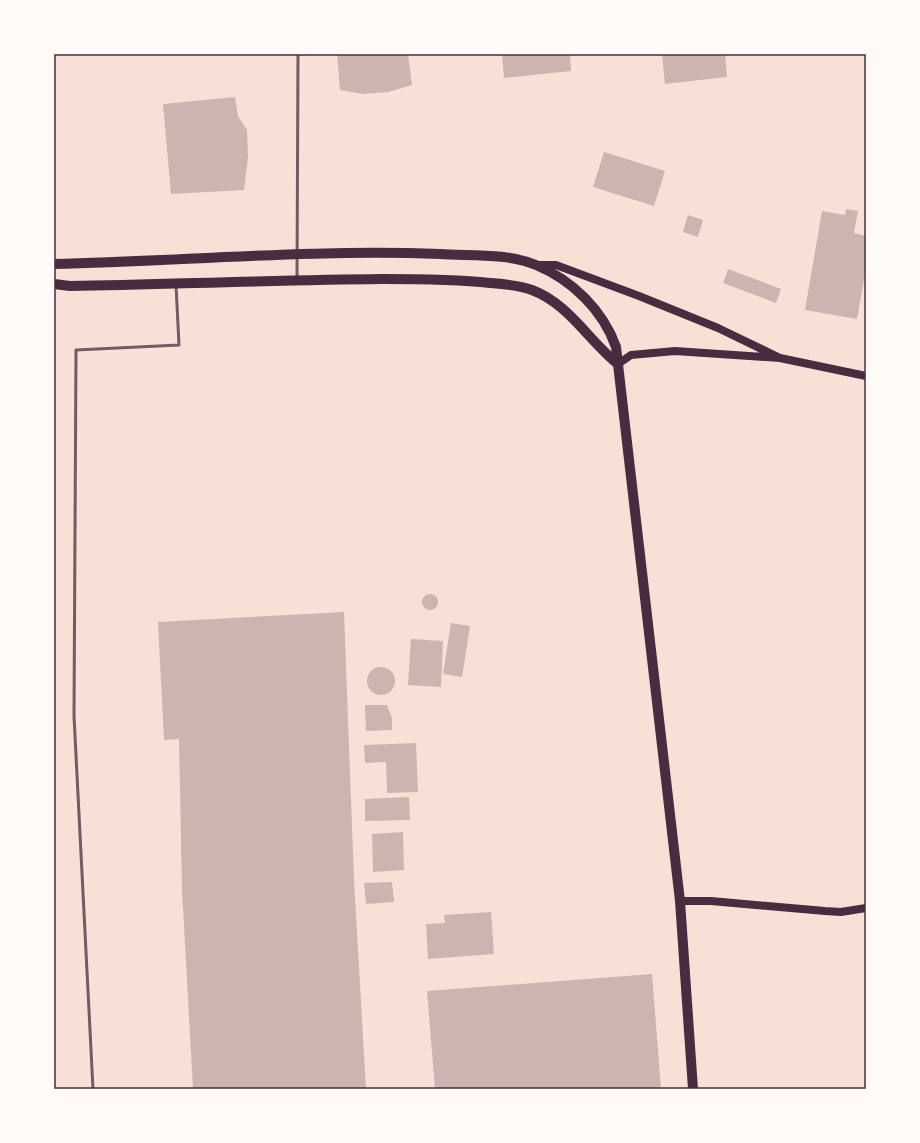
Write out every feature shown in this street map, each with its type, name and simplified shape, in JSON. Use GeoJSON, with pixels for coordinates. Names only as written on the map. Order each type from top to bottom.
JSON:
{"type":"FeatureCollection","features":[{"type":"Feature","properties":{"kind":"main road"},"geometry":{"type":"LineString","coordinates":[[54,264],[297,255],[419,254],[496,257],[535,265],[556,265],[718,328],[780,358]]}},
{"type":"Feature","properties":{"kind":"main road"},"geometry":{"type":"LineString","coordinates":[[535,265],[562,280],[579,292],[594,307],[610,329],[616,347],[680,901],[693,1089]]}},
{"type":"Feature","properties":{"kind":"main road"},"geometry":{"type":"LineString","coordinates":[[54,284],[70,286],[297,280],[412,279],[470,281],[509,285],[531,290],[549,298],[561,307],[604,353],[618,364]]}},
{"type":"Feature","properties":{"kind":"main road"},"geometry":{"type":"LineString","coordinates":[[618,364],[631,355],[675,351],[780,358],[866,376]]}},
{"type":"Feature","properties":{"kind":"main road"},"geometry":{"type":"LineString","coordinates":[[680,901],[711,901],[841,912],[866,908]]}},
{"type":"Feature","properties":{"kind":"lane"},"geometry":{"type":"LineString","coordinates":[[297,280],[298,54]]}},
{"type":"Feature","properties":{"kind":"lane"},"geometry":{"type":"LineString","coordinates":[[94,1089],[74,716],[76,350],[179,345],[176,284]]}},
{"type":"Feature","properties":{"kind":"building"},"geometry":{"type":"Polygon","coordinates":[[[337,54],[408,54],[412,85],[388,92],[362,94],[340,90],[337,54]]]}},
{"type":"Feature","properties":{"kind":"building"},"geometry":{"type":"Polygon","coordinates":[[[502,54],[570,54],[571,71],[504,78],[502,54]]]}},
{"type":"Feature","properties":{"kind":"building"},"geometry":{"type":"Polygon","coordinates":[[[662,54],[725,54],[727,77],[665,84],[662,54]]]}},
{"type":"Feature","properties":{"kind":"building"},"geometry":{"type":"Polygon","coordinates":[[[235,97],[238,116],[247,130],[248,157],[244,190],[171,194],[163,104],[235,97]]]}},
{"type":"Feature","properties":{"kind":"building"},"geometry":{"type":"Polygon","coordinates":[[[604,152],[665,171],[654,206],[593,187],[604,152]]]}},
{"type":"Feature","properties":{"kind":"building"},"geometry":{"type":"Polygon","coordinates":[[[846,209],[858,211],[854,233],[866,236],[866,268],[857,319],[805,310],[822,211],[845,215],[846,209]]]}},
{"type":"Feature","properties":{"kind":"building"},"geometry":{"type":"Polygon","coordinates":[[[688,215],[703,220],[698,237],[683,232],[688,215]]]}},
{"type":"Feature","properties":{"kind":"building"},"geometry":{"type":"Polygon","coordinates":[[[728,269],[781,289],[776,303],[723,283],[728,269]]]}},
{"type":"Feature","properties":{"kind":"building"},"geometry":{"type":"Polygon","coordinates":[[[430,594],[436,596],[438,602],[436,608],[430,610],[424,608],[422,602],[424,596],[430,594]]]}},
{"type":"Feature","properties":{"kind":"building"},"geometry":{"type":"Polygon","coordinates":[[[344,612],[354,880],[366,1089],[193,1089],[182,890],[179,739],[164,740],[158,622],[344,612]]]}},
{"type":"Feature","properties":{"kind":"building"},"geometry":{"type":"Polygon","coordinates":[[[451,623],[470,626],[462,677],[443,674],[451,623]]]}},
{"type":"Feature","properties":{"kind":"building"},"geometry":{"type":"Polygon","coordinates":[[[411,639],[443,641],[441,687],[408,685],[411,639]]]}},
{"type":"Feature","properties":{"kind":"building"},"geometry":{"type":"Polygon","coordinates":[[[381,667],[391,671],[395,681],[391,691],[381,695],[371,691],[367,681],[371,671],[381,667]]]}},
{"type":"Feature","properties":{"kind":"building"},"geometry":{"type":"Polygon","coordinates":[[[365,705],[387,705],[392,718],[392,730],[366,731],[365,705]]]}},
{"type":"Feature","properties":{"kind":"building"},"geometry":{"type":"Polygon","coordinates":[[[416,743],[418,792],[387,793],[386,762],[365,763],[364,745],[416,743]]]}},
{"type":"Feature","properties":{"kind":"building"},"geometry":{"type":"Polygon","coordinates":[[[409,797],[410,820],[365,821],[365,799],[409,797]]]}},
{"type":"Feature","properties":{"kind":"building"},"geometry":{"type":"Polygon","coordinates":[[[403,832],[404,870],[373,872],[372,834],[403,832]]]}},
{"type":"Feature","properties":{"kind":"building"},"geometry":{"type":"Polygon","coordinates":[[[392,882],[394,902],[366,904],[364,883],[392,882]]]}},
{"type":"Feature","properties":{"kind":"building"},"geometry":{"type":"Polygon","coordinates":[[[491,912],[494,954],[428,959],[426,924],[445,923],[444,915],[491,912]]]}},
{"type":"Feature","properties":{"kind":"building"},"geometry":{"type":"Polygon","coordinates":[[[652,974],[661,1089],[435,1089],[427,991],[652,974]]]}}]}
